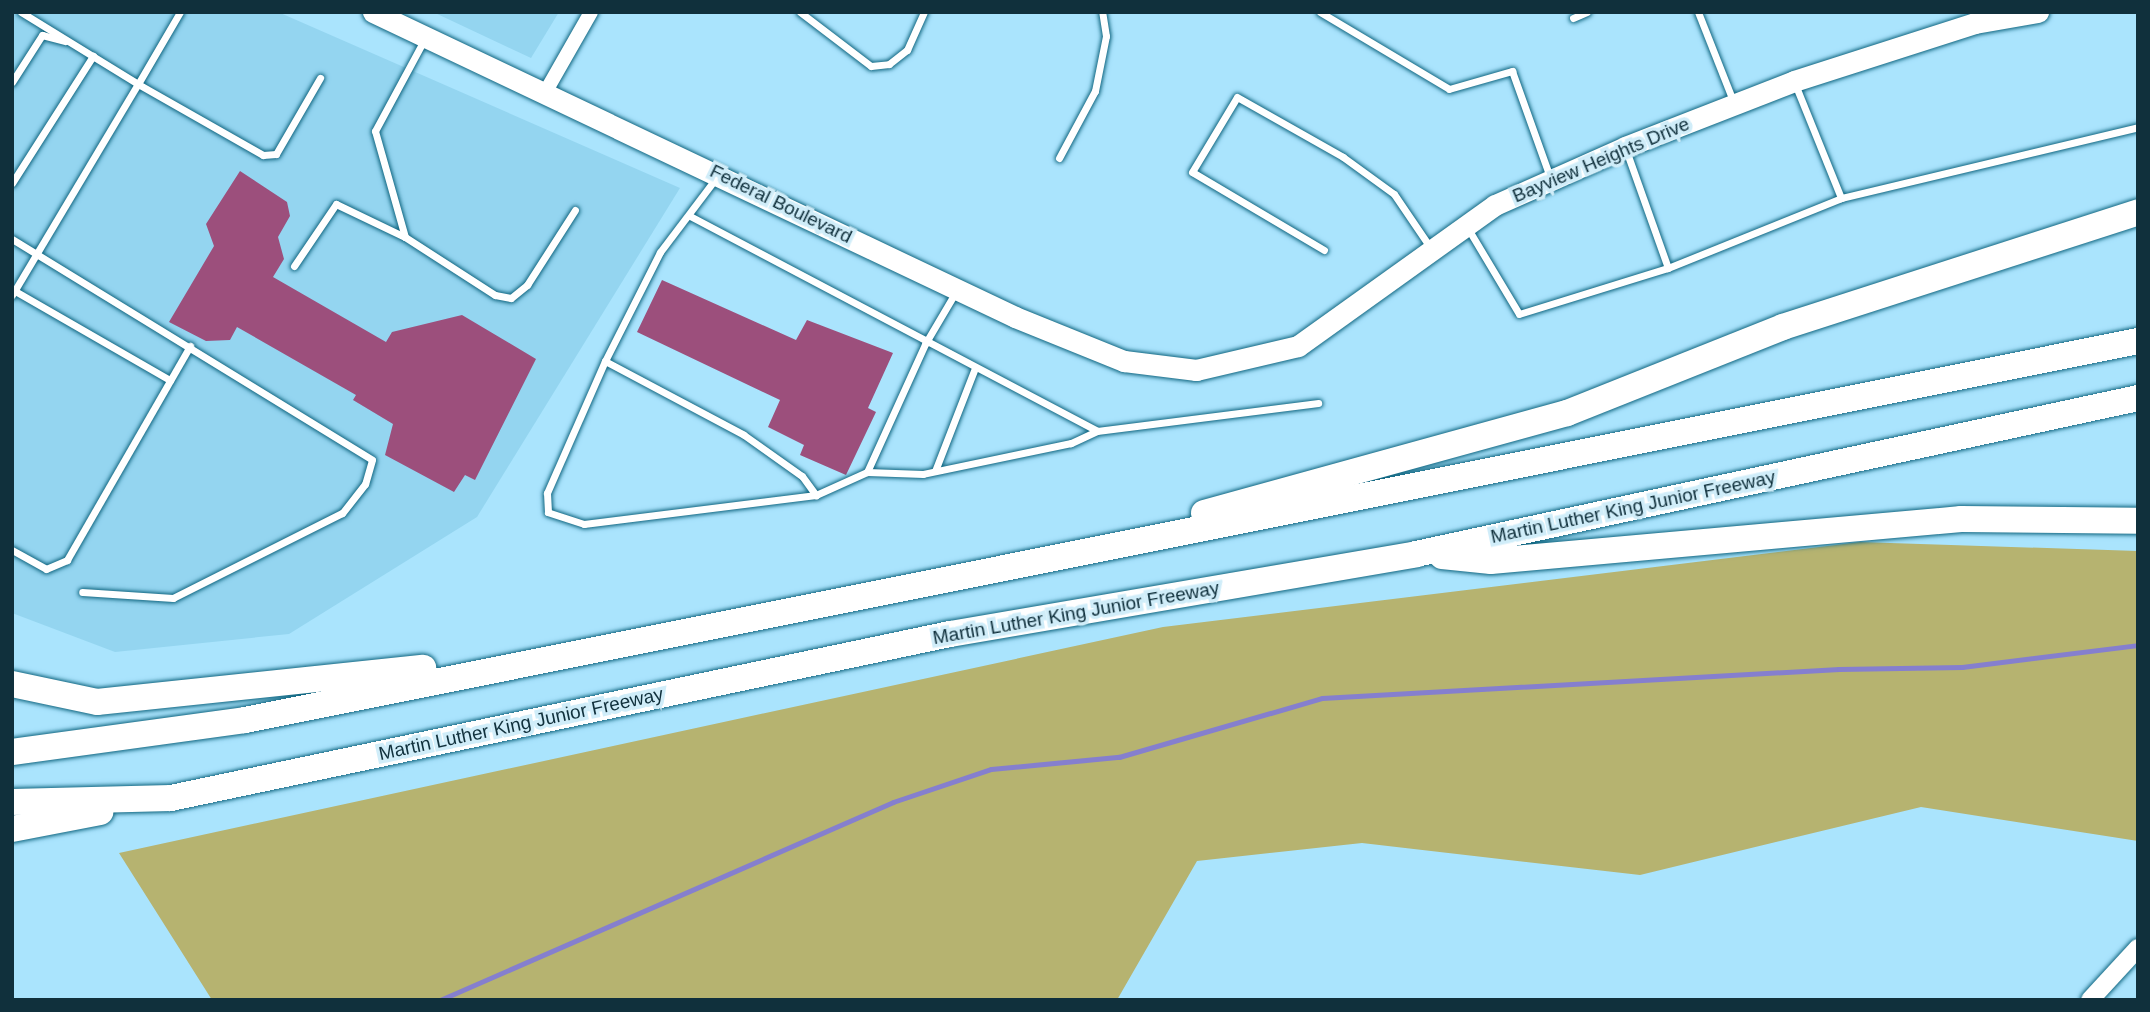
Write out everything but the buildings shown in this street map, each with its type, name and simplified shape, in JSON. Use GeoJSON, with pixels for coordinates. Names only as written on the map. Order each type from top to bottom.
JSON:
{"type":"FeatureCollection","features":[{"type":"Feature","properties":{"kind":"highway"},"geometry":{"type":"LineString","coordinates":[[961,576],[1473,443],[1567,413],[1783,327],[2138,212]]}},
{"type":"Feature","properties":{"kind":"highway"},"geometry":{"type":"LineString","coordinates":[[12,752],[245,720],[2138,341]]}},
{"type":"Feature","properties":{"kind":"highway","name":"Martin Luther King Junior Freeway"},"geometry":{"type":"LineString","coordinates":[[12,802],[172,798],[950,634],[1416,554],[2138,397]]}},
{"type":"Feature","properties":{"kind":"highway"},"geometry":{"type":"LineString","coordinates":[[1416,554],[1491,561],[1961,519],[2138,521]]}},
{"type":"Feature","properties":{"kind":"highway"},"geometry":{"type":"LineString","coordinates":[[12,684],[97,702],[609,647]]}},
{"type":"Feature","properties":{"kind":"highway"},"geometry":{"type":"LineString","coordinates":[[12,829],[172,798]]}},
{"type":"Feature","properties":{"kind":"main road","name":"Bayview Heights Drive"},"geometry":{"type":"LineString","coordinates":[[1196,370],[1298,346],[1495,205],[1625,147],[1794,80],[1973,18],[2038,12]]}},
{"type":"Feature","properties":{"kind":"main road","name":"Federal Boulevard"},"geometry":{"type":"LineString","coordinates":[[378,13],[957,289],[1124,361],[1196,370]]}},
{"type":"Feature","properties":{"kind":"street"},"geometry":{"type":"LineString","coordinates":[[546,91],[591,12]]}},
{"type":"Feature","properties":{"kind":"street"},"geometry":{"type":"LineString","coordinates":[[2090,1000],[2138,948]]}},
{"type":"Feature","properties":{"kind":"lane"},"geometry":{"type":"LineString","coordinates":[[21,12],[138,84],[263,155],[276,154],[320,78]]}},
{"type":"Feature","properties":{"kind":"lane"},"geometry":{"type":"LineString","coordinates":[[170,380],[13,293],[180,12]]}},
{"type":"Feature","properties":{"kind":"lane"},"geometry":{"type":"LineString","coordinates":[[800,12],[871,66],[889,64],[908,50],[924,12]]}},
{"type":"Feature","properties":{"kind":"lane"},"geometry":{"type":"LineString","coordinates":[[1059,158],[1095,91],[1106,36],[1102,12]]}},
{"type":"Feature","properties":{"kind":"lane"},"geometry":{"type":"LineString","coordinates":[[1320,12],[1449,89],[1511,71],[1552,181]]}},
{"type":"Feature","properties":{"kind":"lane"},"geometry":{"type":"LineString","coordinates":[[1573,18],[1587,12]]}},
{"type":"Feature","properties":{"kind":"lane"},"geometry":{"type":"LineString","coordinates":[[1698,12],[1735,105]]}},
{"type":"Feature","properties":{"kind":"lane"},"geometry":{"type":"LineString","coordinates":[[12,82],[43,36],[76,44]]}},
{"type":"Feature","properties":{"kind":"lane"},"geometry":{"type":"LineString","coordinates":[[405,237],[375,131],[426,36]]}},
{"type":"Feature","properties":{"kind":"lane"},"geometry":{"type":"LineString","coordinates":[[12,183],[93,56]]}},
{"type":"Feature","properties":{"kind":"lane"},"geometry":{"type":"LineString","coordinates":[[1794,80],[1841,198]]}},
{"type":"Feature","properties":{"kind":"lane"},"geometry":{"type":"LineString","coordinates":[[1324,250],[1192,172],[1237,97],[1343,158],[1394,194],[1432,251]]}},
{"type":"Feature","properties":{"kind":"lane"},"geometry":{"type":"LineString","coordinates":[[1466,226],[1518,314],[1668,268],[1841,198],[2138,127]]}},
{"type":"Feature","properties":{"kind":"lane"},"geometry":{"type":"LineString","coordinates":[[1625,147],[1668,268]]}},
{"type":"Feature","properties":{"kind":"lane"},"geometry":{"type":"LineString","coordinates":[[718,174],[691,216],[677,224],[660,252],[605,361],[547,493],[548,512],[584,524],[816,495],[867,472],[935,471],[1071,443],[1097,431],[1318,403]]}},
{"type":"Feature","properties":{"kind":"lane"},"geometry":{"type":"LineString","coordinates":[[294,266],[335,204],[405,237],[495,295],[511,298],[527,285],[575,210]]}},
{"type":"Feature","properties":{"kind":"lane"},"geometry":{"type":"LineString","coordinates":[[691,216],[925,344],[1097,431]]}},
{"type":"Feature","properties":{"kind":"lane"},"geometry":{"type":"LineString","coordinates":[[12,239],[369,454],[373,470],[342,513],[326,524],[173,598],[82,592]]}},
{"type":"Feature","properties":{"kind":"lane"},"geometry":{"type":"LineString","coordinates":[[867,472],[925,344],[957,289]]}},
{"type":"Feature","properties":{"kind":"lane"},"geometry":{"type":"LineString","coordinates":[[12,550],[46,569],[67,560],[190,346]]}},
{"type":"Feature","properties":{"kind":"lane"},"geometry":{"type":"LineString","coordinates":[[605,361],[744,435],[802,476],[816,495]]}},
{"type":"Feature","properties":{"kind":"lane"},"geometry":{"type":"LineString","coordinates":[[935,471],[975,368]]}},
{"type":"Feature","properties":{"kind":"shaded area"},"geometry":{"type":"Polygon","coordinates":[[[12,12],[278,12],[680,188],[477,517],[289,634],[115,652],[12,613],[12,12]]]}},
{"type":"Feature","properties":{"kind":"shaded area"},"geometry":{"type":"Polygon","coordinates":[[[433,12],[559,12],[531,58],[433,12]]]}},
{"type":"Feature","properties":{"kind":"shaded area"},"geometry":{"type":"Polygon","coordinates":[[[1860,542],[2138,551],[2138,841],[1921,807],[1640,875],[1362,843],[1197,861],[1117,1000],[212,1000],[119,853],[1163,627],[1860,542]]]}},
{"type":"Feature","properties":{"kind":"waterway"},"geometry":{"type":"LineString","coordinates":[[440,1000],[893,802],[991,769],[1119,757],[1322,698],[1839,669],[1962,667],[2138,645]]}}]}
